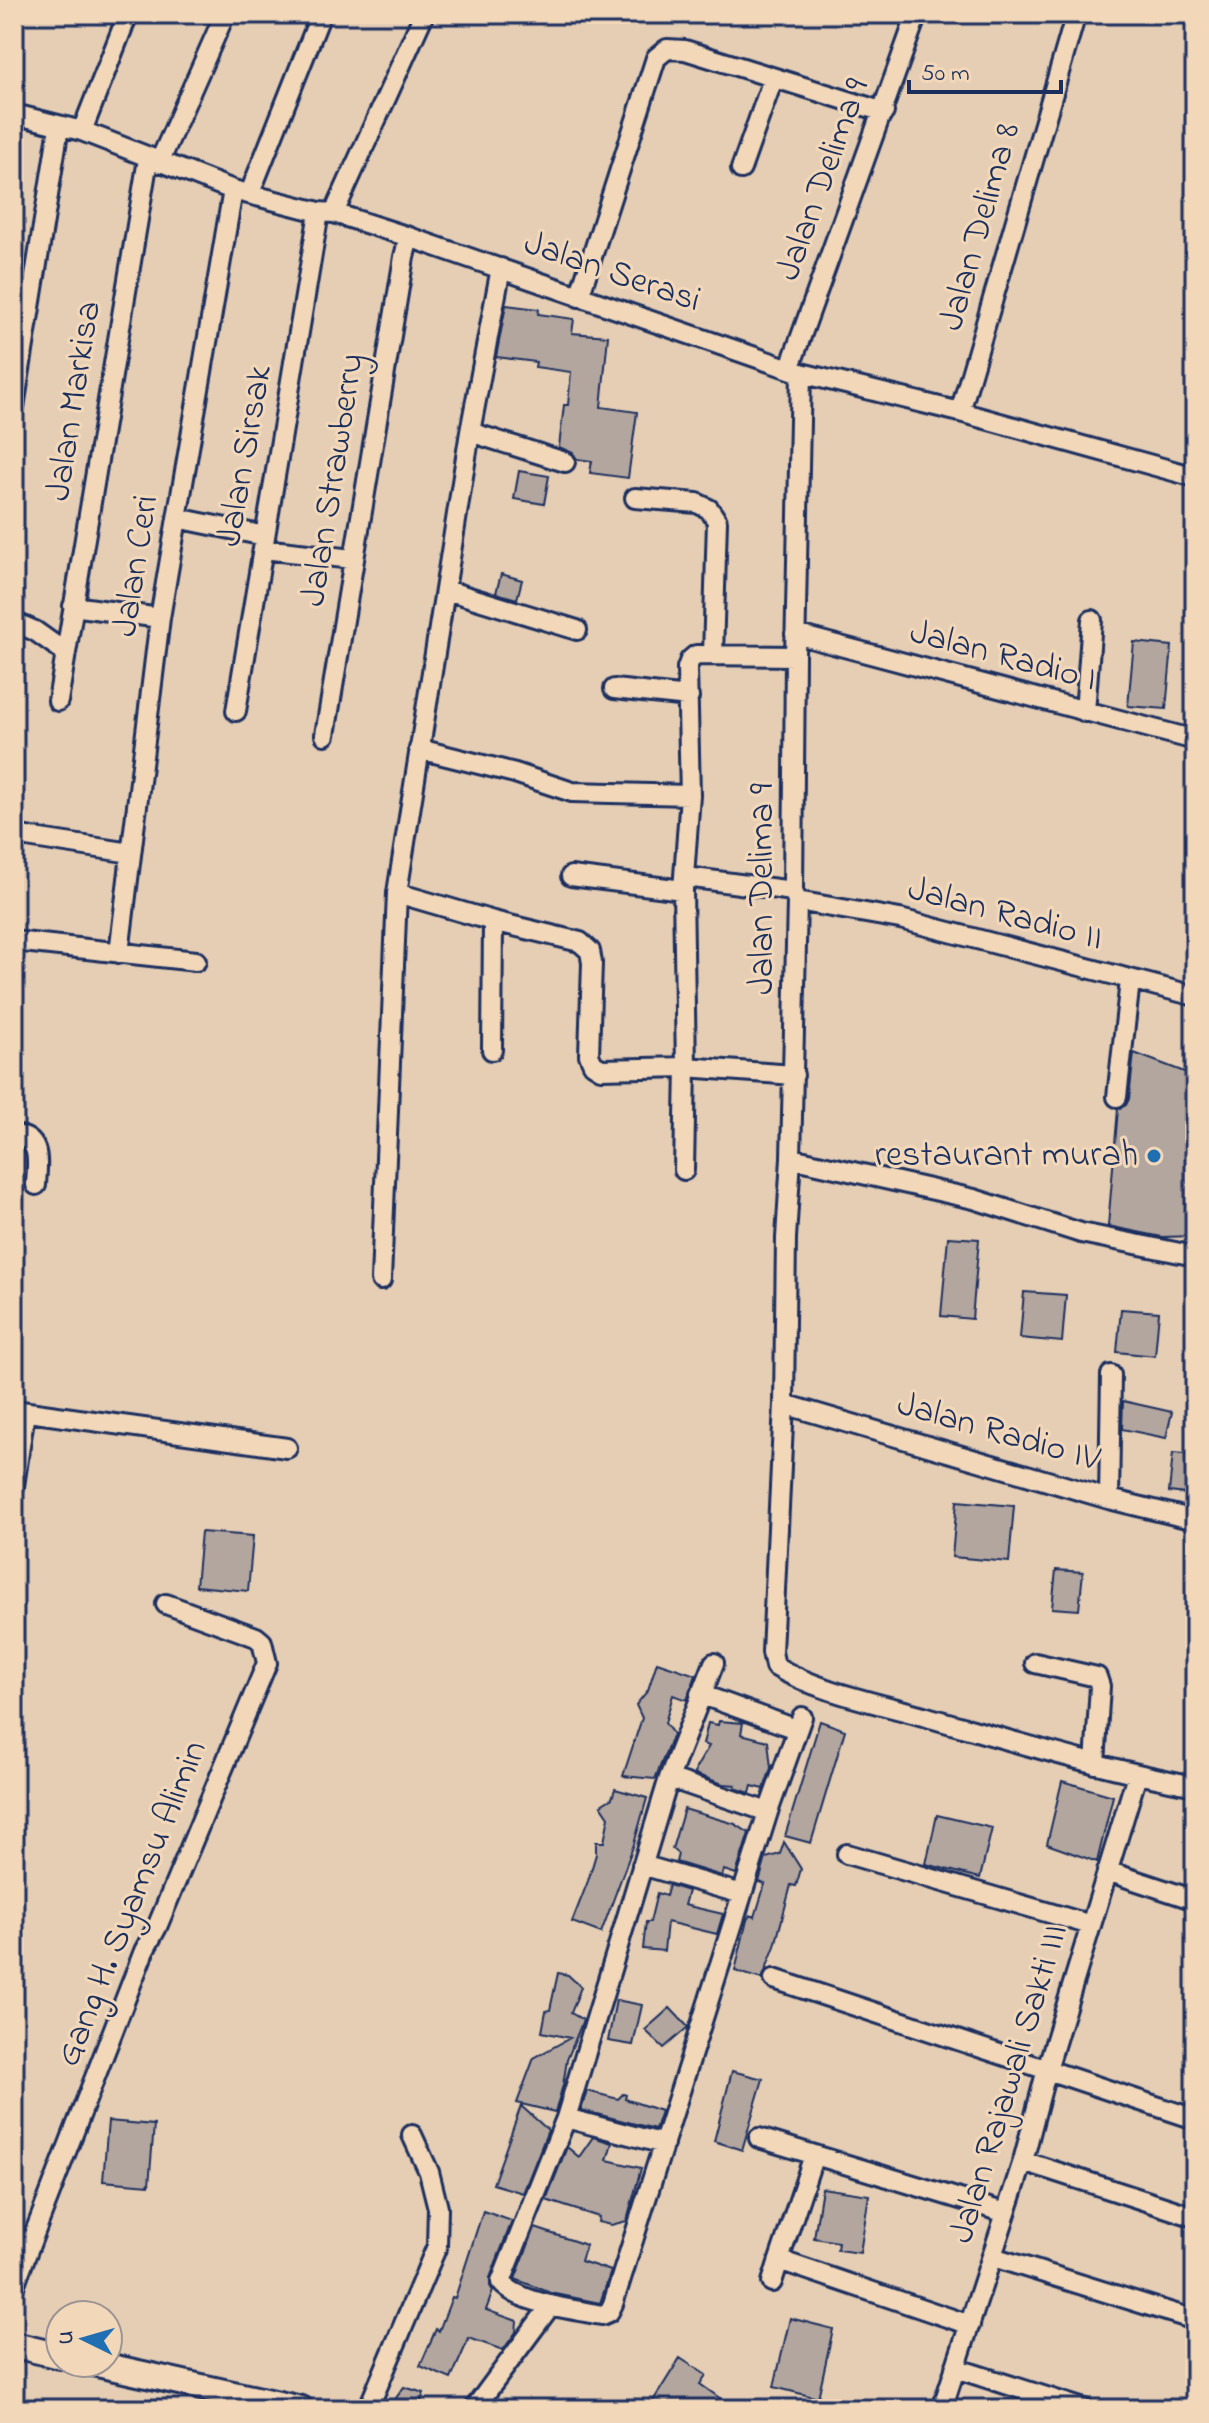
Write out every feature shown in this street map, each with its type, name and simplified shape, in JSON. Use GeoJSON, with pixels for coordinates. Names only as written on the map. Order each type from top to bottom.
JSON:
{"type":"FeatureCollection","features":[{"type":"Feature","properties":{"kind":"street"},"geometry":{"type":"LineString","coordinates":[[82,131],[128,14]]}},
{"type":"Feature","properties":{"kind":"street","name":"Jalan Markisa"},"geometry":{"type":"LineString","coordinates":[[58,701],[154,161],[225,14]]}},
{"type":"Feature","properties":{"kind":"street","name":"Jalan Ceri"},"geometry":{"type":"LineString","coordinates":[[119,953],[160,618],[242,192],[321,14]]}},
{"type":"Feature","properties":{"kind":"street","name":"Jalan Sirsak"},"geometry":{"type":"LineString","coordinates":[[236,711],[264,542],[327,212],[424,14]]}},
{"type":"Feature","properties":{"kind":"street","name":"Jalan Delima 9"},"geometry":{"type":"LineString","coordinates":[[917,14],[796,370],[794,1075],[786,1238],[784,1404],[772,1652],[775,1666],[791,1676],[1095,1764]]}},
{"type":"Feature","properties":{"kind":"street","name":"Jalan Delima 8"},"geometry":{"type":"LineString","coordinates":[[960,412],[1076,14]]}},
{"type":"Feature","properties":{"kind":"street"},"geometry":{"type":"LineString","coordinates":[[579,297],[656,58],[667,49],[685,50],[884,112]]}},
{"type":"Feature","properties":{"kind":"street"},"geometry":{"type":"LineString","coordinates":[[741,169],[773,79]]}},
{"type":"Feature","properties":{"kind":"street","name":"Jalan Serasi"},"geometry":{"type":"LineString","coordinates":[[14,114],[82,131],[242,192],[327,212],[409,237],[796,370],[1195,477]]}},
{"type":"Feature","properties":{"kind":"street"},"geometry":{"type":"LineString","coordinates":[[14,407],[59,127]]}},
{"type":"Feature","properties":{"kind":"street","name":"Jalan Strawberry"},"geometry":{"type":"LineString","coordinates":[[325,735],[409,237]]}},
{"type":"Feature","properties":{"kind":"street"},"geometry":{"type":"LineString","coordinates":[[381,1280],[397,893],[470,432],[501,268]]}},
{"type":"Feature","properties":{"kind":"street"},"geometry":{"type":"LineString","coordinates":[[470,432],[565,462]]}},
{"type":"Feature","properties":{"kind":"street"},"geometry":{"type":"LineString","coordinates":[[635,498],[697,503],[709,509],[717,521],[713,655]]}},
{"type":"Feature","properties":{"kind":"street"},"geometry":{"type":"LineString","coordinates":[[177,518],[264,542],[353,559]]}},
{"type":"Feature","properties":{"kind":"street"},"geometry":{"type":"LineString","coordinates":[[446,590],[577,630]]}},
{"type":"Feature","properties":{"kind":"street"},"geometry":{"type":"LineString","coordinates":[[73,606],[160,618]]}},
{"type":"Feature","properties":{"kind":"street"},"geometry":{"type":"LineString","coordinates":[[1085,712],[1092,620]]}},
{"type":"Feature","properties":{"kind":"street"},"geometry":{"type":"LineString","coordinates":[[14,622],[35,631],[66,653]]}},
{"type":"Feature","properties":{"kind":"street","name":"Jalan Radio I"},"geometry":{"type":"LineString","coordinates":[[795,634],[1195,740]]}},
{"type":"Feature","properties":{"kind":"street"},"geometry":{"type":"LineString","coordinates":[[684,1170],[685,883],[690,795],[687,668],[696,655],[795,656]]}},
{"type":"Feature","properties":{"kind":"street"},"geometry":{"type":"LineString","coordinates":[[614,689],[689,697]]}},
{"type":"Feature","properties":{"kind":"street"},"geometry":{"type":"LineString","coordinates":[[419,749],[515,773],[572,792],[690,795]]}},
{"type":"Feature","properties":{"kind":"street"},"geometry":{"type":"LineString","coordinates":[[14,835],[131,853]]}},
{"type":"Feature","properties":{"kind":"street","name":"Jalan Radio II"},"geometry":{"type":"LineString","coordinates":[[571,876],[685,883],[795,896],[900,919],[1195,996]]}},
{"type":"Feature","properties":{"kind":"street"},"geometry":{"type":"LineString","coordinates":[[397,893],[587,946],[592,963],[589,1055],[593,1064],[601,1069],[686,1067],[794,1075]]}},
{"type":"Feature","properties":{"kind":"street"},"geometry":{"type":"LineString","coordinates":[[492,1050],[493,921]]}},
{"type":"Feature","properties":{"kind":"street"},"geometry":{"type":"LineString","coordinates":[[14,941],[196,961]]}},
{"type":"Feature","properties":{"kind":"street"},"geometry":{"type":"LineString","coordinates":[[1117,1097],[1130,981]]}},
{"type":"Feature","properties":{"kind":"street"},"geometry":{"type":"LineString","coordinates":[[14,1135],[23,1136],[35,1145],[36,1185]]}},
{"type":"Feature","properties":{"kind":"street"},"geometry":{"type":"LineString","coordinates":[[791,1158],[974,1199],[1081,1233],[1195,1256]]}},
{"type":"Feature","properties":{"kind":"street"},"geometry":{"type":"LineString","coordinates":[[1109,1499],[1111,1375]]}},
{"type":"Feature","properties":{"kind":"street","name":"Jalan Radio IV"},"geometry":{"type":"LineString","coordinates":[[784,1404],[1109,1499],[1195,1520]]}},
{"type":"Feature","properties":{"kind":"street"},"geometry":{"type":"LineString","coordinates":[[14,1486],[19,1411],[287,1448]]}},
{"type":"Feature","properties":{"kind":"street","name":"Gang H. Syamsu Alimin"},"geometry":{"type":"LineString","coordinates":[[14,2286],[144,1951],[157,1927],[267,1663],[262,1642],[256,1637],[166,1604]]}},
{"type":"Feature","properties":{"kind":"street"},"geometry":{"type":"LineString","coordinates":[[700,1694],[799,1723],[609,2312],[602,2315],[551,2305],[507,2289],[501,2282],[566,2118],[669,1778],[700,1694],[714,1663]]}},
{"type":"Feature","properties":{"kind":"street"},"geometry":{"type":"LineString","coordinates":[[1035,1663],[1097,1677],[1100,1686],[1095,1764],[1195,1786]]}},
{"type":"Feature","properties":{"kind":"street","name":"Jalan Rajawali Sakti III"},"geometry":{"type":"LineString","coordinates":[[942,2409],[1023,2161],[1047,2069],[1137,1775]]}},
{"type":"Feature","properties":{"kind":"street"},"geometry":{"type":"LineString","coordinates":[[669,1778],[768,1812]]}},
{"type":"Feature","properties":{"kind":"street"},"geometry":{"type":"LineString","coordinates":[[847,1854],[1091,1925]]}},
{"type":"Feature","properties":{"kind":"street"},"geometry":{"type":"LineString","coordinates":[[642,1865],[742,1894]]}},
{"type":"Feature","properties":{"kind":"street"},"geometry":{"type":"LineString","coordinates":[[1107,1871],[1195,1900]]}},
{"type":"Feature","properties":{"kind":"street"},"geometry":{"type":"LineString","coordinates":[[774,1979],[1195,2119]]}},
{"type":"Feature","properties":{"kind":"street"},"geometry":{"type":"LineString","coordinates":[[566,2118],[664,2144]]}},
{"type":"Feature","properties":{"kind":"street"},"geometry":{"type":"LineString","coordinates":[[368,2409],[437,2246],[438,2208],[429,2172],[412,2135]]}},
{"type":"Feature","properties":{"kind":"street"},"geometry":{"type":"LineString","coordinates":[[759,2138],[1006,2213]]}},
{"type":"Feature","properties":{"kind":"street"},"geometry":{"type":"LineString","coordinates":[[772,2282],[814,2155]]}},
{"type":"Feature","properties":{"kind":"street"},"geometry":{"type":"LineString","coordinates":[[1023,2161],[1195,2217]]}},
{"type":"Feature","properties":{"kind":"street"},"geometry":{"type":"LineString","coordinates":[[993,2257],[1195,2320]]}},
{"type":"Feature","properties":{"kind":"street"},"geometry":{"type":"LineString","coordinates":[[779,2260],[970,2325]]}},
{"type":"Feature","properties":{"kind":"street"},"geometry":{"type":"LineString","coordinates":[[474,2409],[551,2305]]}},
{"type":"Feature","properties":{"kind":"street"},"geometry":{"type":"LineString","coordinates":[[14,2345],[44,2352]]}},
{"type":"Feature","properties":{"kind":"street"},"geometry":{"type":"LineString","coordinates":[[955,2368],[1084,2409]]}},
{"type":"Feature","properties":{"kind":"street"},"geometry":{"type":"LineString","coordinates":[[124,2370],[301,2409]]}},
{"type":"Feature","properties":{"kind":"building"},"geometry":{"type":"Polygon","coordinates":[[[506,305],[539,309],[538,314],[574,319],[572,333],[608,336],[601,407],[637,412],[628,478],[590,473],[592,461],[577,459],[573,453],[559,447],[571,372],[535,367],[536,362],[496,357],[506,305]]]}},
{"type":"Feature","properties":{"kind":"building"},"geometry":{"type":"Polygon","coordinates":[[[519,471],[549,476],[544,504],[514,499],[519,471]]]}},
{"type":"Feature","properties":{"kind":"building"},"geometry":{"type":"Polygon","coordinates":[[[501,574],[522,580],[517,599],[496,593],[501,574]]]}},
{"type":"Feature","properties":{"kind":"building"},"geometry":{"type":"Polygon","coordinates":[[[1134,642],[1172,646],[1166,709],[1128,706],[1134,642]]]}},
{"type":"Feature","properties":{"kind":"building","name":"restaurant murah"},"geometry":{"type":"Polygon","coordinates":[[[1134,1053],[1195,1076],[1195,1236],[1162,1237],[1108,1226],[1118,1109],[1126,1105],[1129,1099],[1134,1053]]]}},
{"type":"Feature","properties":{"kind":"building"},"geometry":{"type":"Polygon","coordinates":[[[948,1237],[979,1239],[972,1319],[941,1316],[948,1237]]]}},
{"type":"Feature","properties":{"kind":"building"},"geometry":{"type":"Polygon","coordinates":[[[1024,1292],[1066,1295],[1062,1342],[1020,1338],[1024,1292]]]}},
{"type":"Feature","properties":{"kind":"building"},"geometry":{"type":"Polygon","coordinates":[[[1121,1309],[1159,1312],[1155,1356],[1117,1352],[1121,1309]]]}},
{"type":"Feature","properties":{"kind":"building"},"geometry":{"type":"Polygon","coordinates":[[[1123,1401],[1172,1412],[1166,1438],[1122,1429],[1123,1401]]]}},
{"type":"Feature","properties":{"kind":"building"},"geometry":{"type":"Polygon","coordinates":[[[1173,1453],[1195,1455],[1195,1495],[1169,1492],[1173,1453]]]}},
{"type":"Feature","properties":{"kind":"building"},"geometry":{"type":"Polygon","coordinates":[[[957,1501],[1014,1506],[1009,1562],[952,1557],[957,1501]]]}},
{"type":"Feature","properties":{"kind":"building"},"geometry":{"type":"Polygon","coordinates":[[[201,1532],[253,1536],[248,1591],[196,1586],[201,1532]]]}},
{"type":"Feature","properties":{"kind":"building"},"geometry":{"type":"Polygon","coordinates":[[[1056,1570],[1083,1572],[1079,1610],[1052,1608],[1056,1570]]]}},
{"type":"Feature","properties":{"kind":"building"},"geometry":{"type":"Polygon","coordinates":[[[657,1662],[696,1675],[687,1700],[673,1695],[665,1723],[673,1734],[655,1779],[623,1776],[642,1718],[636,1705],[648,1690],[657,1662]]]}},
{"type":"Feature","properties":{"kind":"building"},"geometry":{"type":"Polygon","coordinates":[[[719,1721],[743,1723],[741,1734],[768,1741],[771,1768],[764,1789],[752,1786],[750,1793],[735,1788],[736,1785],[723,1784],[695,1774],[709,1746],[703,1744],[708,1723],[718,1725],[719,1721]]]}},
{"type":"Feature","properties":{"kind":"building"},"geometry":{"type":"Polygon","coordinates":[[[820,1721],[845,1730],[811,1843],[785,1836],[820,1721]]]}},
{"type":"Feature","properties":{"kind":"building"},"geometry":{"type":"Polygon","coordinates":[[[1062,1781],[1113,1796],[1097,1862],[1047,1844],[1062,1781]]]}},
{"type":"Feature","properties":{"kind":"building"},"geometry":{"type":"Polygon","coordinates":[[[615,1789],[647,1798],[634,1844],[601,1933],[572,1922],[588,1881],[596,1854],[596,1842],[604,1842],[609,1817],[601,1805],[612,1798],[615,1789]]]}},
{"type":"Feature","properties":{"kind":"building"},"geometry":{"type":"Polygon","coordinates":[[[684,1809],[735,1824],[749,1833],[736,1874],[724,1870],[722,1876],[676,1862],[678,1854],[672,1849],[684,1809]]]}},
{"type":"Feature","properties":{"kind":"building"},"geometry":{"type":"Polygon","coordinates":[[[937,1815],[992,1828],[980,1878],[926,1864],[937,1815]]]}},
{"type":"Feature","properties":{"kind":"building"},"geometry":{"type":"Polygon","coordinates":[[[784,1842],[801,1869],[796,1886],[791,1885],[775,1946],[762,1979],[735,1971],[747,1920],[750,1915],[755,1917],[765,1884],[759,1882],[766,1858],[780,1854],[784,1842]]]}},
{"type":"Feature","properties":{"kind":"building"},"geometry":{"type":"Polygon","coordinates":[[[669,1885],[688,1891],[684,1905],[723,1914],[717,1934],[667,1922],[664,1951],[643,1949],[646,1922],[650,1922],[657,1893],[666,1896],[669,1885]]]}},
{"type":"Feature","properties":{"kind":"building"},"geometry":{"type":"Polygon","coordinates":[[[558,1973],[568,1975],[581,1987],[571,2013],[583,2020],[567,2060],[555,2112],[517,2103],[534,2058],[570,2038],[542,2032],[558,1973]]]}},
{"type":"Feature","properties":{"kind":"building"},"geometry":{"type":"Polygon","coordinates":[[[616,2000],[642,2005],[633,2045],[608,2041],[616,2000]]]}},
{"type":"Feature","properties":{"kind":"building"},"geometry":{"type":"Polygon","coordinates":[[[670,2008],[688,2027],[664,2048],[645,2030],[670,2008]]]}},
{"type":"Feature","properties":{"kind":"building"},"geometry":{"type":"Polygon","coordinates":[[[732,2071],[763,2079],[742,2150],[714,2141],[732,2071]]]}},
{"type":"Feature","properties":{"kind":"building"},"geometry":{"type":"Polygon","coordinates":[[[587,2091],[618,2099],[623,2094],[626,2095],[625,2099],[661,2111],[655,2129],[581,2110],[587,2091]]]}},
{"type":"Feature","properties":{"kind":"building"},"geometry":{"type":"Polygon","coordinates":[[[521,2106],[548,2130],[523,2193],[493,2184],[521,2106]]]}},
{"type":"Feature","properties":{"kind":"building"},"geometry":{"type":"Polygon","coordinates":[[[108,2121],[154,2125],[149,2185],[103,2181],[108,2121]]]}},
{"type":"Feature","properties":{"kind":"building"},"geometry":{"type":"Polygon","coordinates":[[[593,2137],[612,2143],[607,2160],[641,2168],[627,2221],[611,2225],[598,2222],[599,2217],[546,2200],[567,2147],[579,2157],[593,2137]]]}},
{"type":"Feature","properties":{"kind":"building"},"geometry":{"type":"Polygon","coordinates":[[[822,2188],[869,2195],[860,2253],[837,2250],[838,2242],[814,2238],[822,2188]]]}},
{"type":"Feature","properties":{"kind":"building"},"geometry":{"type":"Polygon","coordinates":[[[483,2211],[512,2221],[490,2278],[493,2291],[486,2310],[517,2321],[516,2332],[503,2350],[469,2338],[451,2379],[420,2366],[436,2329],[439,2331],[452,2297],[455,2298],[483,2211]]]}},
{"type":"Feature","properties":{"kind":"building"},"geometry":{"type":"Polygon","coordinates":[[[535,2228],[586,2245],[581,2261],[611,2271],[600,2303],[551,2293],[515,2279],[535,2228]]]}},
{"type":"Feature","properties":{"kind":"building"},"geometry":{"type":"Polygon","coordinates":[[[790,2318],[833,2329],[818,2398],[774,2387],[790,2318]]]}},
{"type":"Feature","properties":{"kind":"building"},"geometry":{"type":"Polygon","coordinates":[[[680,2358],[706,2375],[700,2384],[735,2409],[648,2409],[680,2358]]]}},
{"type":"Feature","properties":{"kind":"building"},"geometry":{"type":"Polygon","coordinates":[[[404,2387],[424,2393],[418,2409],[391,2405],[404,2387]]]}},
{"type":"Feature","properties":{"kind":"place","name":"restaurant murah"},"geometry":{"type":"Point","coordinates":[1154,1156]}}]}
